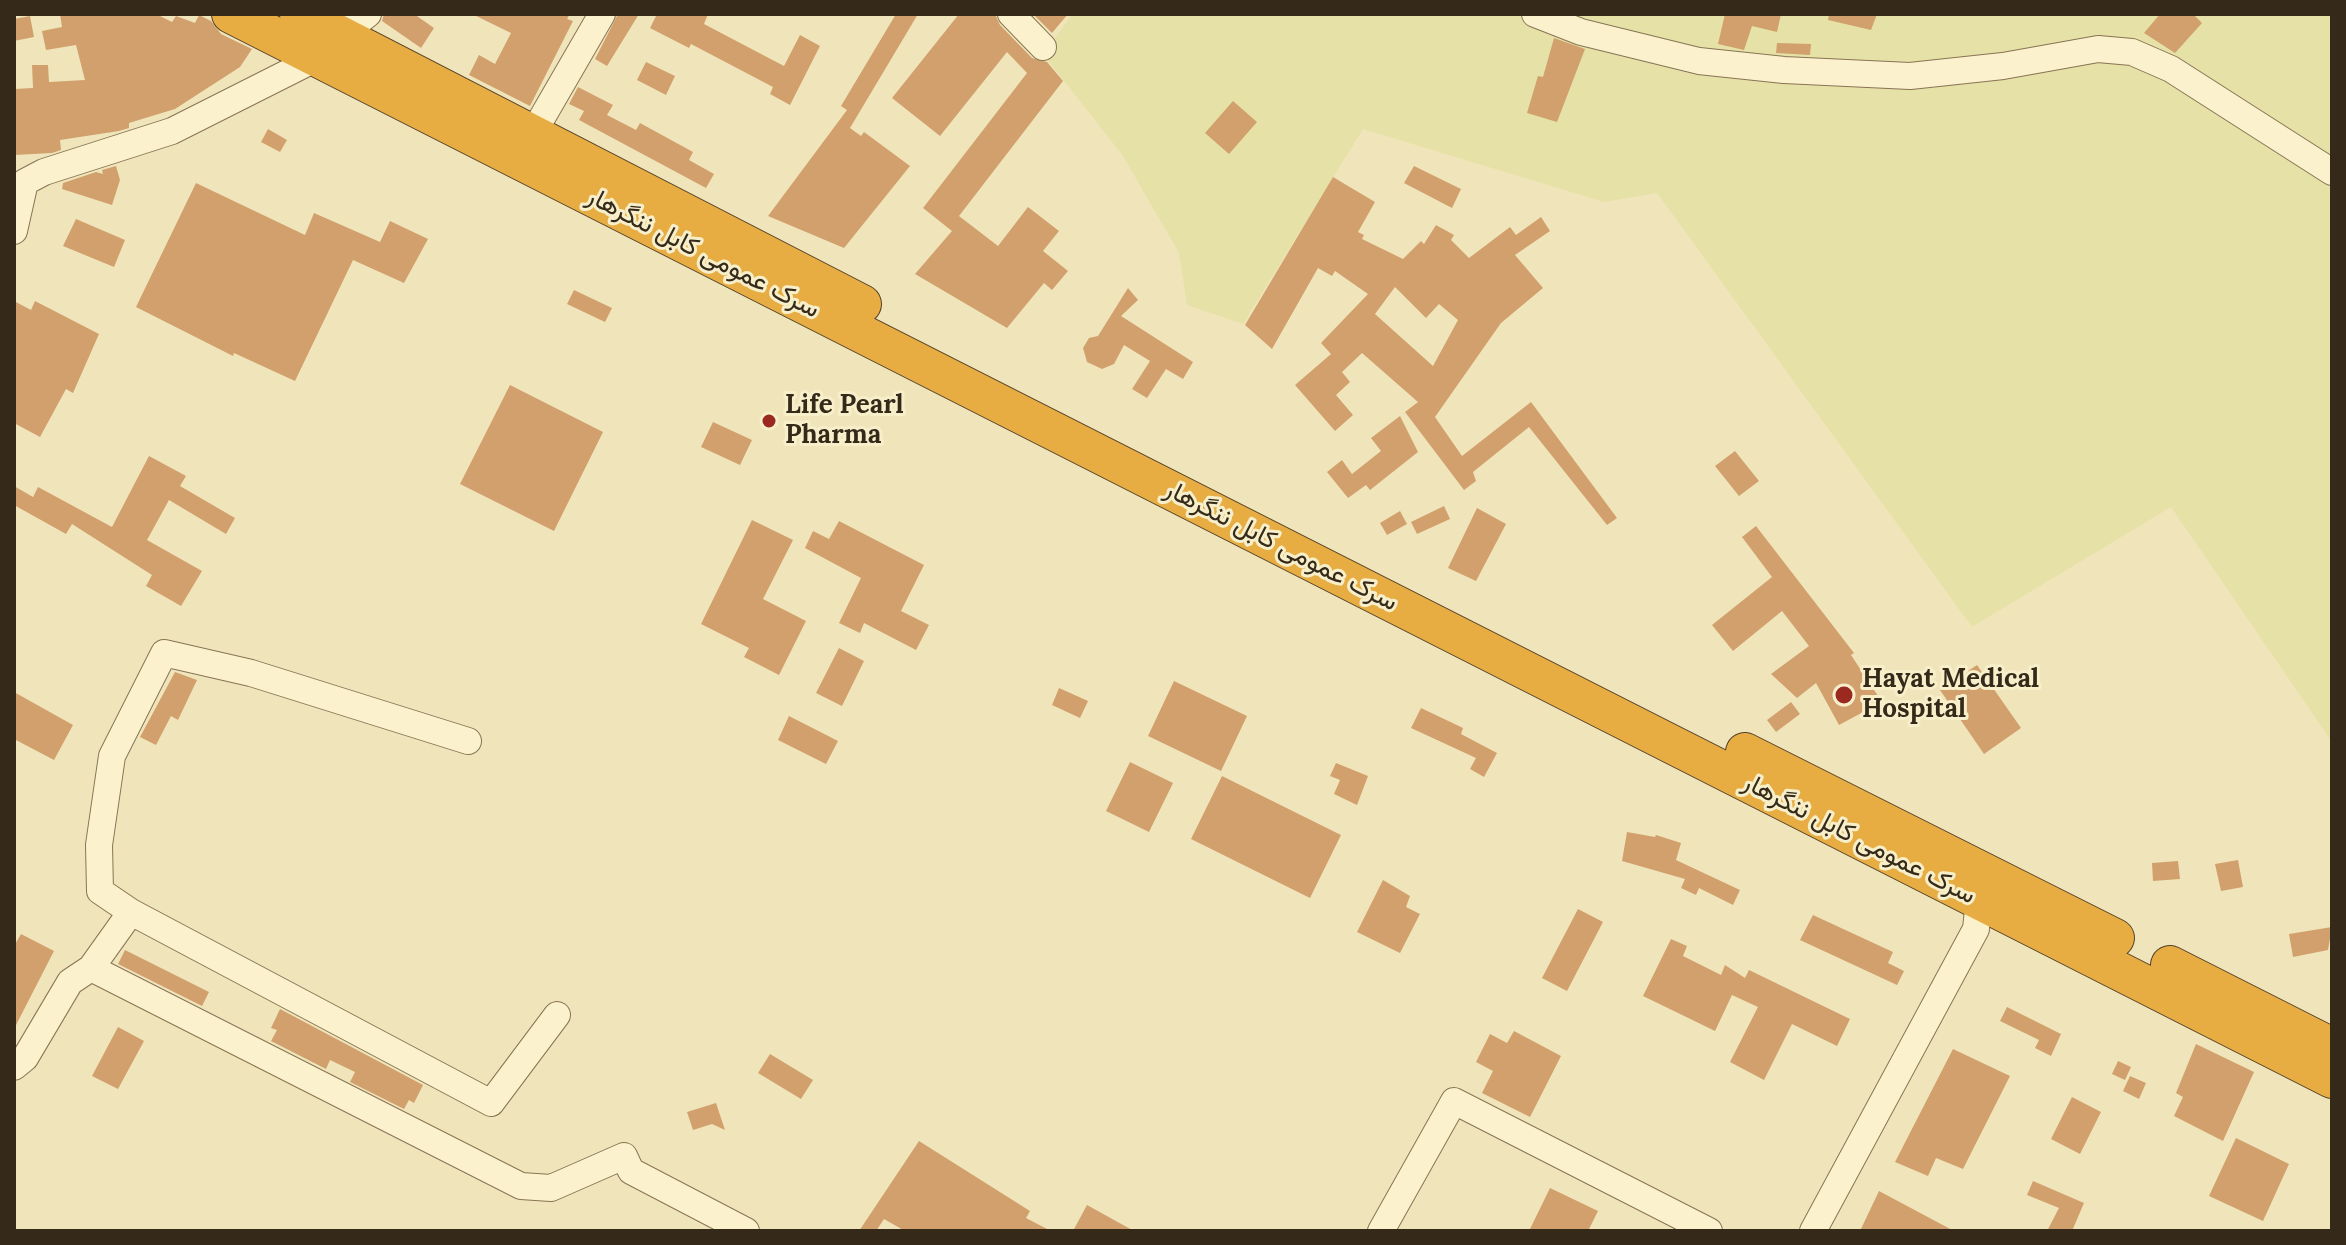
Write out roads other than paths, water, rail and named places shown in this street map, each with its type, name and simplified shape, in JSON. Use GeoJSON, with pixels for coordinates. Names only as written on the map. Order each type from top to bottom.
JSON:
{"type":"FeatureCollection","features":[{"type":"Feature","properties":{"kind":"highway","name":"سرک عمومی کابل ننگرهار"},"geometry":{"type":"LineString","coordinates":[[231,14],[324,26],[532,135],[864,320]]}},
{"type":"Feature","properties":{"kind":"highway","name":"سرک عمومی کابل ننگرهار"},"geometry":{"type":"LineString","coordinates":[[324,26],[864,320],[1671,729],[2332,1079]]}},
{"type":"Feature","properties":{"kind":"highway","name":"سرک عمومی کابل ننگرهار"},"geometry":{"type":"LineString","coordinates":[[1971,886],[2332,1047]]}},
{"type":"Feature","properties":{"kind":"street"},"geometry":{"type":"LineString","coordinates":[[532,135],[602,14]]}},
{"type":"Feature","properties":{"kind":"street"},"geometry":{"type":"LineString","coordinates":[[1011,14],[1043,47]]}},
{"type":"Feature","properties":{"kind":"street"},"geometry":{"type":"LineString","coordinates":[[1535,14],[1581,32],[1699,61],[1784,70],[1910,76],[2003,66],[2098,49],[2132,52],[2171,69],[2332,172]]}},
{"type":"Feature","properties":{"kind":"street"},"geometry":{"type":"LineString","coordinates":[[14,231],[20,181],[172,131],[324,26]]}},
{"type":"Feature","properties":{"kind":"street"},"geometry":{"type":"LineString","coordinates":[[468,741],[251,673],[164,653],[112,756],[99,845],[100,891],[131,912],[491,1103],[557,1015]]}},
{"type":"Feature","properties":{"kind":"street"},"geometry":{"type":"LineString","coordinates":[[1813,1231],[1976,929],[1971,886]]}},
{"type":"Feature","properties":{"kind":"street"},"geometry":{"type":"LineString","coordinates":[[14,1067],[25,1058],[70,982],[91,968],[131,912]]}},
{"type":"Feature","properties":{"kind":"street"},"geometry":{"type":"LineString","coordinates":[[91,968],[521,1186],[551,1188],[624,1156],[631,1171],[746,1231]]}},
{"type":"Feature","properties":{"kind":"street"},"geometry":{"type":"LineString","coordinates":[[1381,1231],[1454,1101],[1709,1231]]}},
{"type":"Feature","properties":{"kind":"place","name":"Life Pearl Pharma"},"geometry":{"type":"Point","coordinates":[769,421]}},
{"type":"Feature","properties":{"kind":"place","name":"Hayat Medical Hospital"},"geometry":{"type":"Point","coordinates":[1844,695]}}]}
